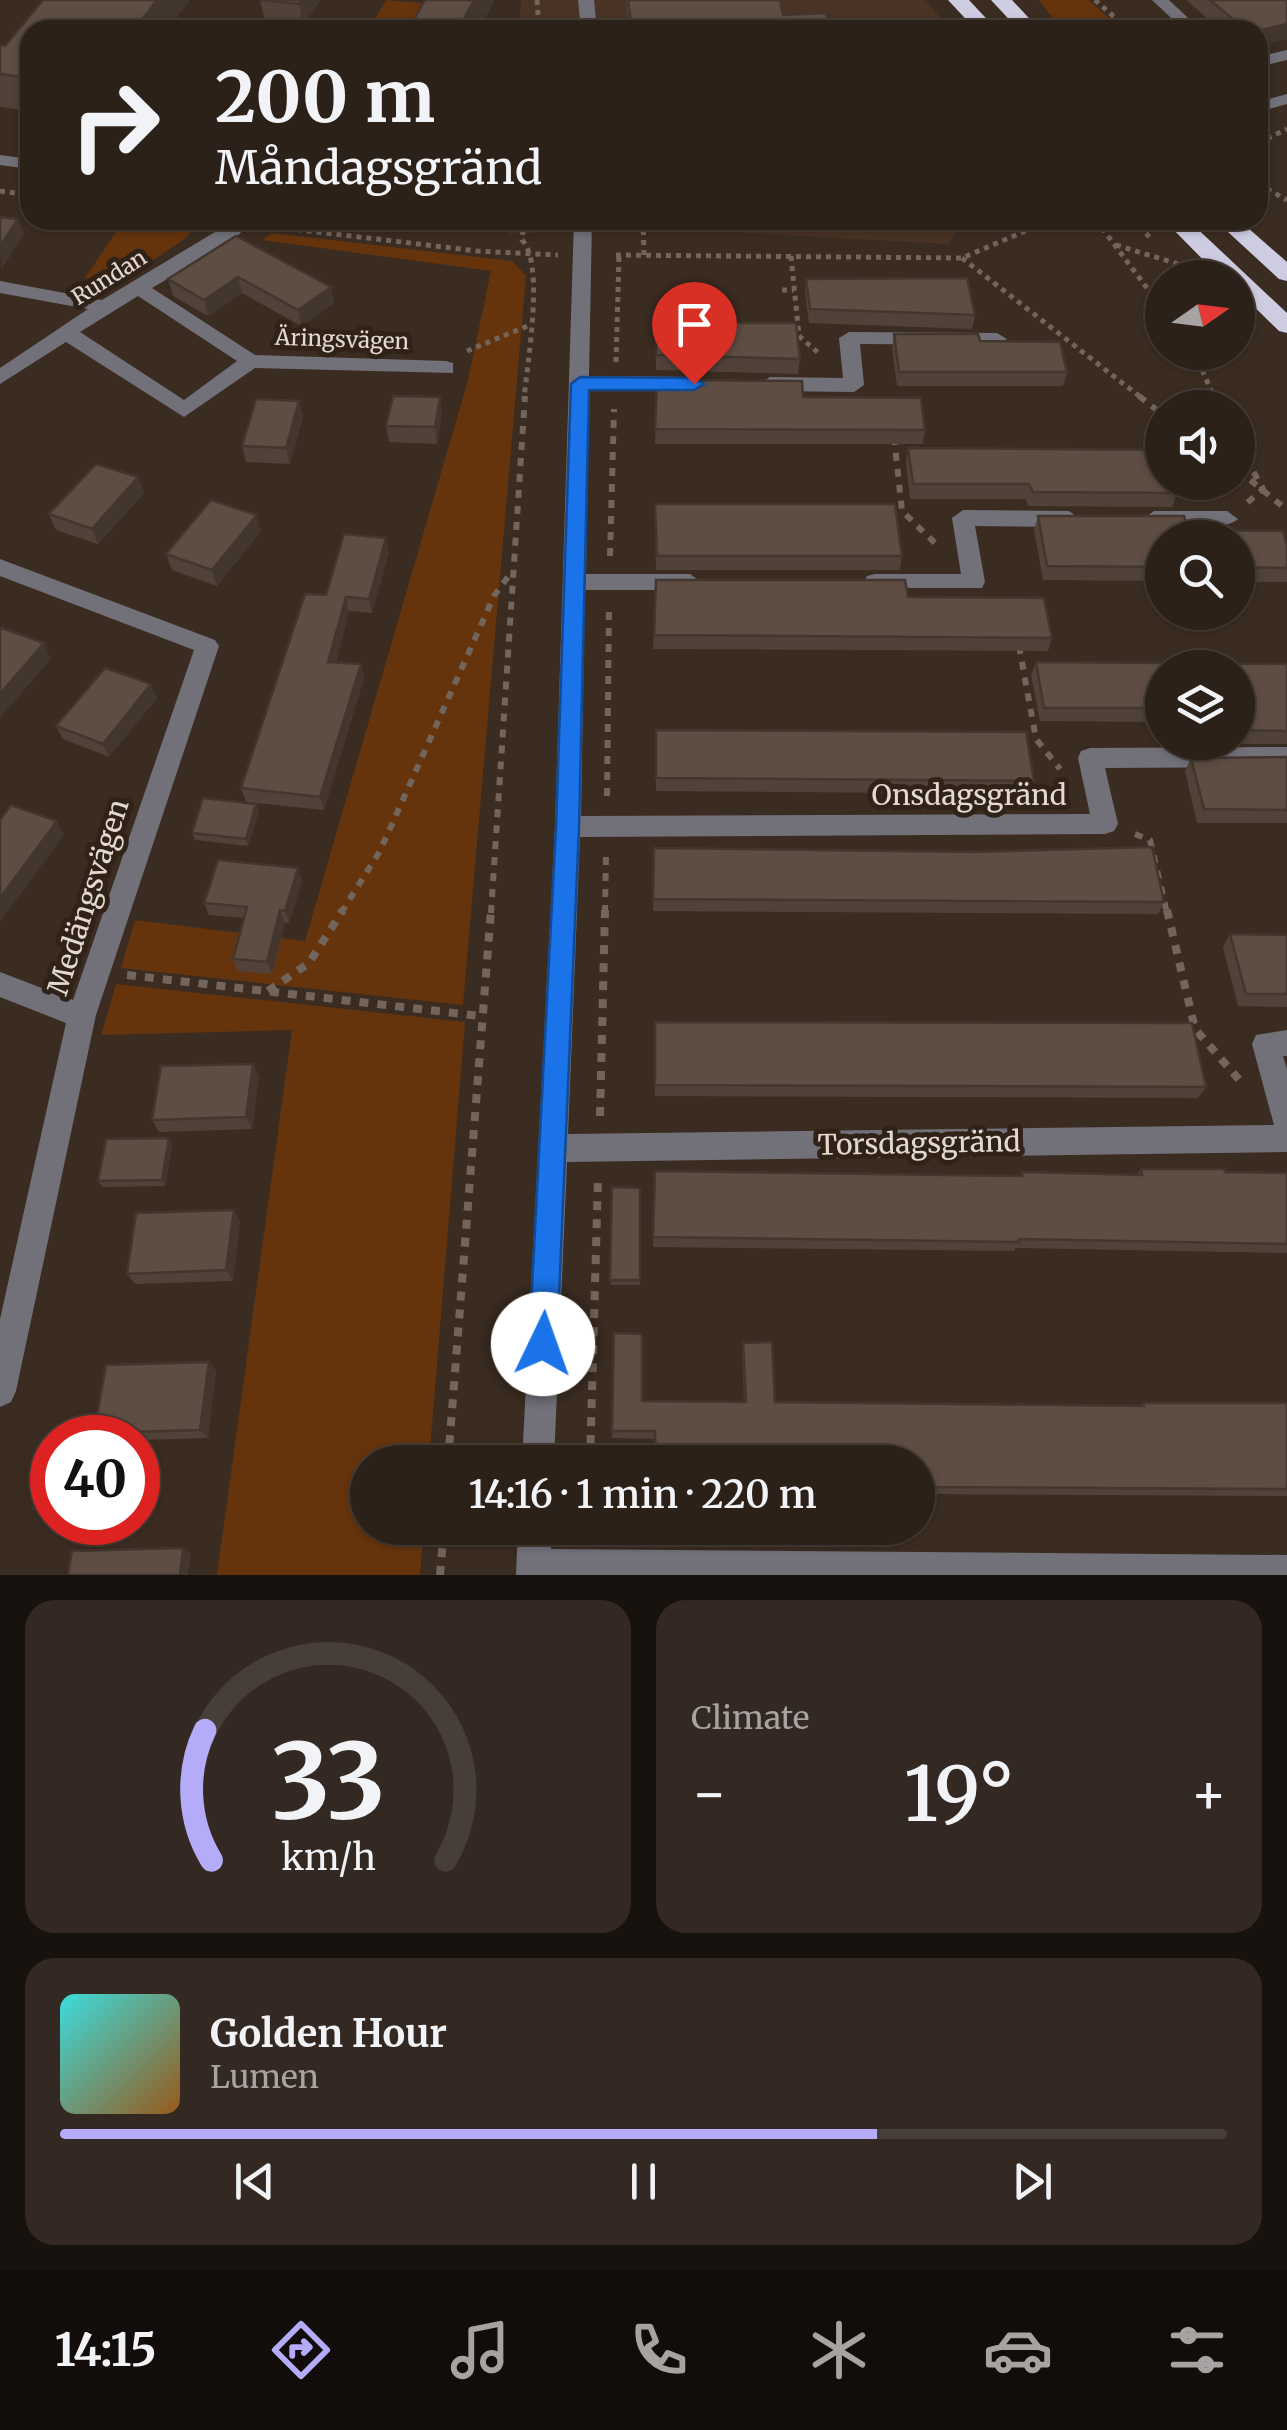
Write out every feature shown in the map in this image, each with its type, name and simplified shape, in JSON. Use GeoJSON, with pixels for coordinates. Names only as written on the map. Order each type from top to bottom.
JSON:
{"type":"FeatureCollection","features":[{"type":"Feature","properties":{"kind":"highway"},"geometry":{"type":"LineString","coordinates":[[958,0],[977,20]]}},
{"type":"Feature","properties":{"kind":"highway"},"geometry":{"type":"LineString","coordinates":[[1001,0],[1020,20]]}},
{"type":"Feature","properties":{"kind":"highway"},"geometry":{"type":"LineString","coordinates":[[1186,230],[1217,260]]}},
{"type":"Feature","properties":{"kind":"highway"},"geometry":{"type":"LineString","coordinates":[[1237,230],[1287,274]]}},
{"type":"Feature","properties":{"kind":"highway"},"geometry":{"type":"LineString","coordinates":[[1255,296],[1287,326]]}},
{"type":"Feature","properties":{"kind":"street"},"geometry":{"type":"LineString","coordinates":[[1160,0],[1182,20]]}},
{"type":"Feature","properties":{"kind":"street","name":"Rundan"},"geometry":{"type":"LineString","coordinates":[[0,377],[231,230]]}},
{"type":"Feature","properties":{"kind":"street"},"geometry":{"type":"LineString","coordinates":[[539,1445],[568,827],[583,230]]}},
{"type":"Feature","properties":{"kind":"street","name":"Äringsvägen"},"geometry":{"type":"LineString","coordinates":[[138,287],[252,361],[446,368]]}},
{"type":"Feature","properties":{"kind":"street"},"geometry":{"type":"LineString","coordinates":[[0,288],[104,308]]}},
{"type":"Feature","properties":{"kind":"street"},"geometry":{"type":"LineString","coordinates":[[67,333],[184,410],[252,361]]}},
{"type":"Feature","properties":{"kind":"street"},"geometry":{"type":"LineString","coordinates":[[754,384],[854,385],[849,338],[997,339]]}},
{"type":"Feature","properties":{"kind":"street"},"geometry":{"type":"LineString","coordinates":[[580,384],[714,384]]}},
{"type":"Feature","properties":{"kind":"street"},"geometry":{"type":"LineString","coordinates":[[859,582],[974,582],[963,518],[1095,519]]}},
{"type":"Feature","properties":{"kind":"street"},"geometry":{"type":"LineString","coordinates":[[1132,519],[1227,520]]}},
{"type":"Feature","properties":{"kind":"street","name":"Medängsvägen"},"geometry":{"type":"LineString","coordinates":[[0,566],[207,646],[82,1015],[0,1390]]}},
{"type":"Feature","properties":{"kind":"street"},"geometry":{"type":"LineString","coordinates":[[575,582],[705,582]]}},
{"type":"Feature","properties":{"kind":"street","name":"Onsdagsgränd"},"geometry":{"type":"LineString","coordinates":[[568,827],[1105,824],[1090,758],[1287,757]]}},
{"type":"Feature","properties":{"kind":"street"},"geometry":{"type":"LineString","coordinates":[[0,984],[45,1005],[82,1015]]}},
{"type":"Feature","properties":{"kind":"street"},"geometry":{"type":"LineString","coordinates":[[1287,1043],[1266,1044],[1287,1122]]}},
{"type":"Feature","properties":{"kind":"street","name":"Torsdagsgränd"},"geometry":{"type":"LineString","coordinates":[[552,1148],[1287,1138]]}},
{"type":"Feature","properties":{"kind":"street"},"geometry":{"type":"LineString","coordinates":[[534,1545],[533,1570],[1287,1572]]}},
{"type":"Feature","properties":{"kind":"path"},"geometry":{"type":"LineString","coordinates":[[1095,0],[1118,20]]}},
{"type":"Feature","properties":{"kind":"path"},"geometry":{"type":"LineString","coordinates":[[314,230],[531,255],[962,258],[1028,230]]}},
{"type":"Feature","properties":{"kind":"path"},"geometry":{"type":"LineString","coordinates":[[449,1445],[509,678],[511,572],[530,325],[531,255],[522,240],[523,230]]}},
{"type":"Feature","properties":{"kind":"path"},"geometry":{"type":"LineString","coordinates":[[643,230],[644,255]]}},
{"type":"Feature","properties":{"kind":"path"},"geometry":{"type":"LineString","coordinates":[[1104,230],[1145,285]]}},
{"type":"Feature","properties":{"kind":"path"},"geometry":{"type":"LineString","coordinates":[[1114,244],[1165,260]]}},
{"type":"Feature","properties":{"kind":"path"},"geometry":{"type":"LineString","coordinates":[[791,256],[799,336],[854,385]]}},
{"type":"Feature","properties":{"kind":"path"},"geometry":{"type":"LineString","coordinates":[[962,258],[1145,401]]}},
{"type":"Feature","properties":{"kind":"path"},"geometry":{"type":"LineString","coordinates":[[782,290],[794,290]]}},
{"type":"Feature","properties":{"kind":"path"},"geometry":{"type":"LineString","coordinates":[[446,368],[474,345],[530,325]]}},
{"type":"Feature","properties":{"kind":"path"},"geometry":{"type":"LineString","coordinates":[[892,425],[902,511],[974,582]]}},
{"type":"Feature","properties":{"kind":"path"},"geometry":{"type":"LineString","coordinates":[[1255,475],[1263,489]]}},
{"type":"Feature","properties":{"kind":"path"},"geometry":{"type":"LineString","coordinates":[[1255,483],[1287,510]]}},
{"type":"Feature","properties":{"kind":"path"},"geometry":{"type":"LineString","coordinates":[[268,991],[308,963],[380,851],[494,596],[511,572]]}},
{"type":"Feature","properties":{"kind":"path"},"geometry":{"type":"LineString","coordinates":[[1015,627],[1036,739],[1105,824],[1150,840],[1195,1030],[1248,1089]]}},
{"type":"Feature","properties":{"kind":"path"},"geometry":{"type":"LineString","coordinates":[[96,971],[480,1016]]}},
{"type":"Feature","properties":{"kind":"path"},"geometry":{"type":"LineString","coordinates":[[440,1575],[443,1545]]}},
{"type":"Feature","properties":{"kind":"shaded area"},"geometry":{"type":"Polygon","coordinates":[[[386,0],[421,3],[414,20],[374,20],[386,0]]]}},
{"type":"Feature","properties":{"kind":"shaded area"},"geometry":{"type":"Polygon","coordinates":[[[521,0],[925,0],[943,20],[520,20],[521,0]]]}},
{"type":"Feature","properties":{"kind":"shaded area"},"geometry":{"type":"Polygon","coordinates":[[[1039,0],[1089,0],[1111,20],[1054,20],[1039,0]]]}},
{"type":"Feature","properties":{"kind":"shaded area"},"geometry":{"type":"Polygon","coordinates":[[[117,230],[192,230],[118,284],[85,278],[117,230]]]}},
{"type":"Feature","properties":{"kind":"shaded area"},"geometry":{"type":"Polygon","coordinates":[[[507,230],[606,230],[507,234],[507,230]]]}},
{"type":"Feature","properties":{"kind":"shaded area"},"geometry":{"type":"Polygon","coordinates":[[[692,230],[957,230],[948,244],[692,230]]]}},
{"type":"Feature","properties":{"kind":"shaded area"},"geometry":{"type":"Polygon","coordinates":[[[271,233],[512,261],[526,276],[463,1005],[121,968],[135,920],[305,941],[468,380],[491,271],[262,240],[271,233]]]}},
{"type":"Feature","properties":{"kind":"shaded area"},"geometry":{"type":"Polygon","coordinates":[[[116,984],[465,1022],[430,1445],[350,1445],[350,1545],[423,1545],[420,1575],[217,1575],[292,1030],[101,1035],[116,984]]]}},
{"type":"Feature","properties":{"kind":"building"},"geometry":{"type":"Polygon","coordinates":[[[43,0],[157,0],[142,20],[26,20],[43,0]]]}},
{"type":"Feature","properties":{"kind":"building"},"geometry":{"type":"Polygon","coordinates":[[[260,0],[302,0],[299,4],[260,0]]]}},
{"type":"Feature","properties":{"kind":"building"},"geometry":{"type":"Polygon","coordinates":[[[425,0],[474,0],[463,20],[414,20],[425,0]]]}},
{"type":"Feature","properties":{"kind":"building"},"geometry":{"type":"Polygon","coordinates":[[[628,0],[780,0],[783,15],[826,13],[828,20],[631,20],[628,0]]]}},
{"type":"Feature","properties":{"kind":"building"},"geometry":{"type":"Polygon","coordinates":[[[1210,0],[1287,0],[1287,24],[1268,29],[1268,20],[1234,20],[1210,0]]]}},
{"type":"Feature","properties":{"kind":"building"},"geometry":{"type":"Polygon","coordinates":[[[20,28],[20,77],[0,74],[0,45],[5,46],[20,28]]]}},
{"type":"Feature","properties":{"kind":"building"},"geometry":{"type":"Polygon","coordinates":[[[0,217],[18,219],[0,246],[0,217]]]}},
{"type":"Feature","properties":{"kind":"building"},"geometry":{"type":"Polygon","coordinates":[[[236,236],[331,287],[298,310],[238,277],[204,300],[168,279],[236,236]]]}},
{"type":"Feature","properties":{"kind":"building"},"geometry":{"type":"Polygon","coordinates":[[[967,278],[975,315],[810,309],[806,279],[967,278]]]}},
{"type":"Feature","properties":{"kind":"building"},"geometry":{"type":"Polygon","coordinates":[[[656,323],[796,323],[800,359],[656,355],[656,323]]]}},
{"type":"Feature","properties":{"kind":"building"},"geometry":{"type":"Polygon","coordinates":[[[894,334],[978,334],[980,341],[1060,342],[1067,372],[899,372],[894,334]]]}},
{"type":"Feature","properties":{"kind":"building"},"geometry":{"type":"Polygon","coordinates":[[[657,380],[802,381],[803,397],[921,398],[925,430],[655,429],[657,380]]]}},
{"type":"Feature","properties":{"kind":"building"},"geometry":{"type":"Polygon","coordinates":[[[393,396],[440,397],[435,427],[386,426],[393,396]]]}},
{"type":"Feature","properties":{"kind":"building"},"geometry":{"type":"Polygon","coordinates":[[[256,399],[299,401],[286,448],[242,446],[256,399]]]}},
{"type":"Feature","properties":{"kind":"building"},"geometry":{"type":"Polygon","coordinates":[[[908,448],[1145,450],[1145,493],[1033,492],[1029,484],[913,484],[908,448]]]}},
{"type":"Feature","properties":{"kind":"building"},"geometry":{"type":"Polygon","coordinates":[[[96,464],[138,477],[92,529],[49,514],[96,464]]]}},
{"type":"Feature","properties":{"kind":"building"},"geometry":{"type":"Polygon","coordinates":[[[211,500],[257,515],[212,570],[166,554],[211,500]]]}},
{"type":"Feature","properties":{"kind":"building"},"geometry":{"type":"Polygon","coordinates":[[[655,504],[895,504],[902,556],[657,556],[655,504]]]}},
{"type":"Feature","properties":{"kind":"building"},"geometry":{"type":"Polygon","coordinates":[[[1038,516],[1184,516],[1185,520],[1145,520],[1145,567],[1047,566],[1038,516]]]}},
{"type":"Feature","properties":{"kind":"building"},"geometry":{"type":"Polygon","coordinates":[[[1255,531],[1283,531],[1287,568],[1255,567],[1255,531]]]}},
{"type":"Feature","properties":{"kind":"building"},"geometry":{"type":"Polygon","coordinates":[[[344,534],[386,538],[369,599],[346,597],[328,662],[361,664],[320,797],[241,788],[305,594],[326,595],[344,534]]]}},
{"type":"Feature","properties":{"kind":"building"},"geometry":{"type":"Polygon","coordinates":[[[656,580],[905,580],[908,597],[1044,598],[1052,638],[654,635],[656,580]]]}},
{"type":"Feature","properties":{"kind":"building"},"geometry":{"type":"Polygon","coordinates":[[[0,629],[44,643],[0,694],[0,629]]]}},
{"type":"Feature","properties":{"kind":"building"},"geometry":{"type":"Polygon","coordinates":[[[1036,662],[1145,663],[1145,708],[1044,708],[1036,662]]]}},
{"type":"Feature","properties":{"kind":"building"},"geometry":{"type":"Polygon","coordinates":[[[1255,664],[1287,664],[1287,731],[1255,730],[1255,664]]]}},
{"type":"Feature","properties":{"kind":"building"},"geometry":{"type":"Polygon","coordinates":[[[105,668],[151,684],[103,744],[56,726],[105,668]]]}},
{"type":"Feature","properties":{"kind":"building"},"geometry":{"type":"Polygon","coordinates":[[[656,730],[1026,732],[1034,781],[656,778],[656,730]]]}},
{"type":"Feature","properties":{"kind":"building"},"geometry":{"type":"Polygon","coordinates":[[[1287,757],[1287,810],[1204,809],[1192,760],[1287,757]]]}},
{"type":"Feature","properties":{"kind":"building"},"geometry":{"type":"Polygon","coordinates":[[[203,798],[256,804],[246,839],[192,833],[203,798]]]}},
{"type":"Feature","properties":{"kind":"building"},"geometry":{"type":"Polygon","coordinates":[[[11,805],[57,821],[0,898],[0,820],[11,805]]]}},
{"type":"Feature","properties":{"kind":"building"},"geometry":{"type":"Polygon","coordinates":[[[1152,847],[1164,902],[653,899],[654,848],[975,852],[1152,847]]]}},
{"type":"Feature","properties":{"kind":"building"},"geometry":{"type":"Polygon","coordinates":[[[218,860],[298,868],[285,911],[280,910],[267,962],[233,959],[247,907],[204,903],[218,860]]]}},
{"type":"Feature","properties":{"kind":"building"},"geometry":{"type":"Polygon","coordinates":[[[1230,934],[1287,935],[1287,994],[1246,994],[1230,934]]]}},
{"type":"Feature","properties":{"kind":"building"},"geometry":{"type":"Polygon","coordinates":[[[655,1022],[1192,1023],[1206,1087],[655,1085],[655,1022]]]}},
{"type":"Feature","properties":{"kind":"building"},"geometry":{"type":"Polygon","coordinates":[[[253,1064],[246,1117],[152,1120],[161,1066],[253,1064]]]}},
{"type":"Feature","properties":{"kind":"building"},"geometry":{"type":"Polygon","coordinates":[[[169,1138],[162,1180],[98,1181],[106,1139],[169,1138]]]}},
{"type":"Feature","properties":{"kind":"building"},"geometry":{"type":"Polygon","coordinates":[[[1141,1169],[1287,1173],[1287,1244],[653,1237],[655,1171],[1022,1176],[1022,1172],[1142,1175],[1141,1169]]]}},
{"type":"Feature","properties":{"kind":"building"},"geometry":{"type":"Polygon","coordinates":[[[612,1187],[640,1188],[640,1280],[610,1280],[612,1187]]]}},
{"type":"Feature","properties":{"kind":"building"},"geometry":{"type":"Polygon","coordinates":[[[234,1210],[226,1270],[127,1274],[136,1213],[234,1210]]]}},
{"type":"Feature","properties":{"kind":"building"},"geometry":{"type":"Polygon","coordinates":[[[614,1333],[642,1334],[642,1401],[746,1402],[743,1343],[772,1342],[775,1402],[1144,1406],[1143,1403],[1287,1403],[1287,1489],[935,1487],[935,1445],[655,1445],[655,1431],[612,1431],[614,1333]]]}},
{"type":"Feature","properties":{"kind":"building"},"geometry":{"type":"Polygon","coordinates":[[[209,1362],[200,1430],[160,1431],[160,1415],[97,1415],[106,1365],[209,1362]]]}},
{"type":"Feature","properties":{"kind":"building"},"geometry":{"type":"Polygon","coordinates":[[[183,1548],[180,1575],[68,1575],[72,1551],[183,1548]]]}},
{"type":"Feature","properties":{"kind":"route"},"geometry":{"type":"LineString","coordinates":[[543,1344],[568,827],[580,384],[694,384]]}}]}
